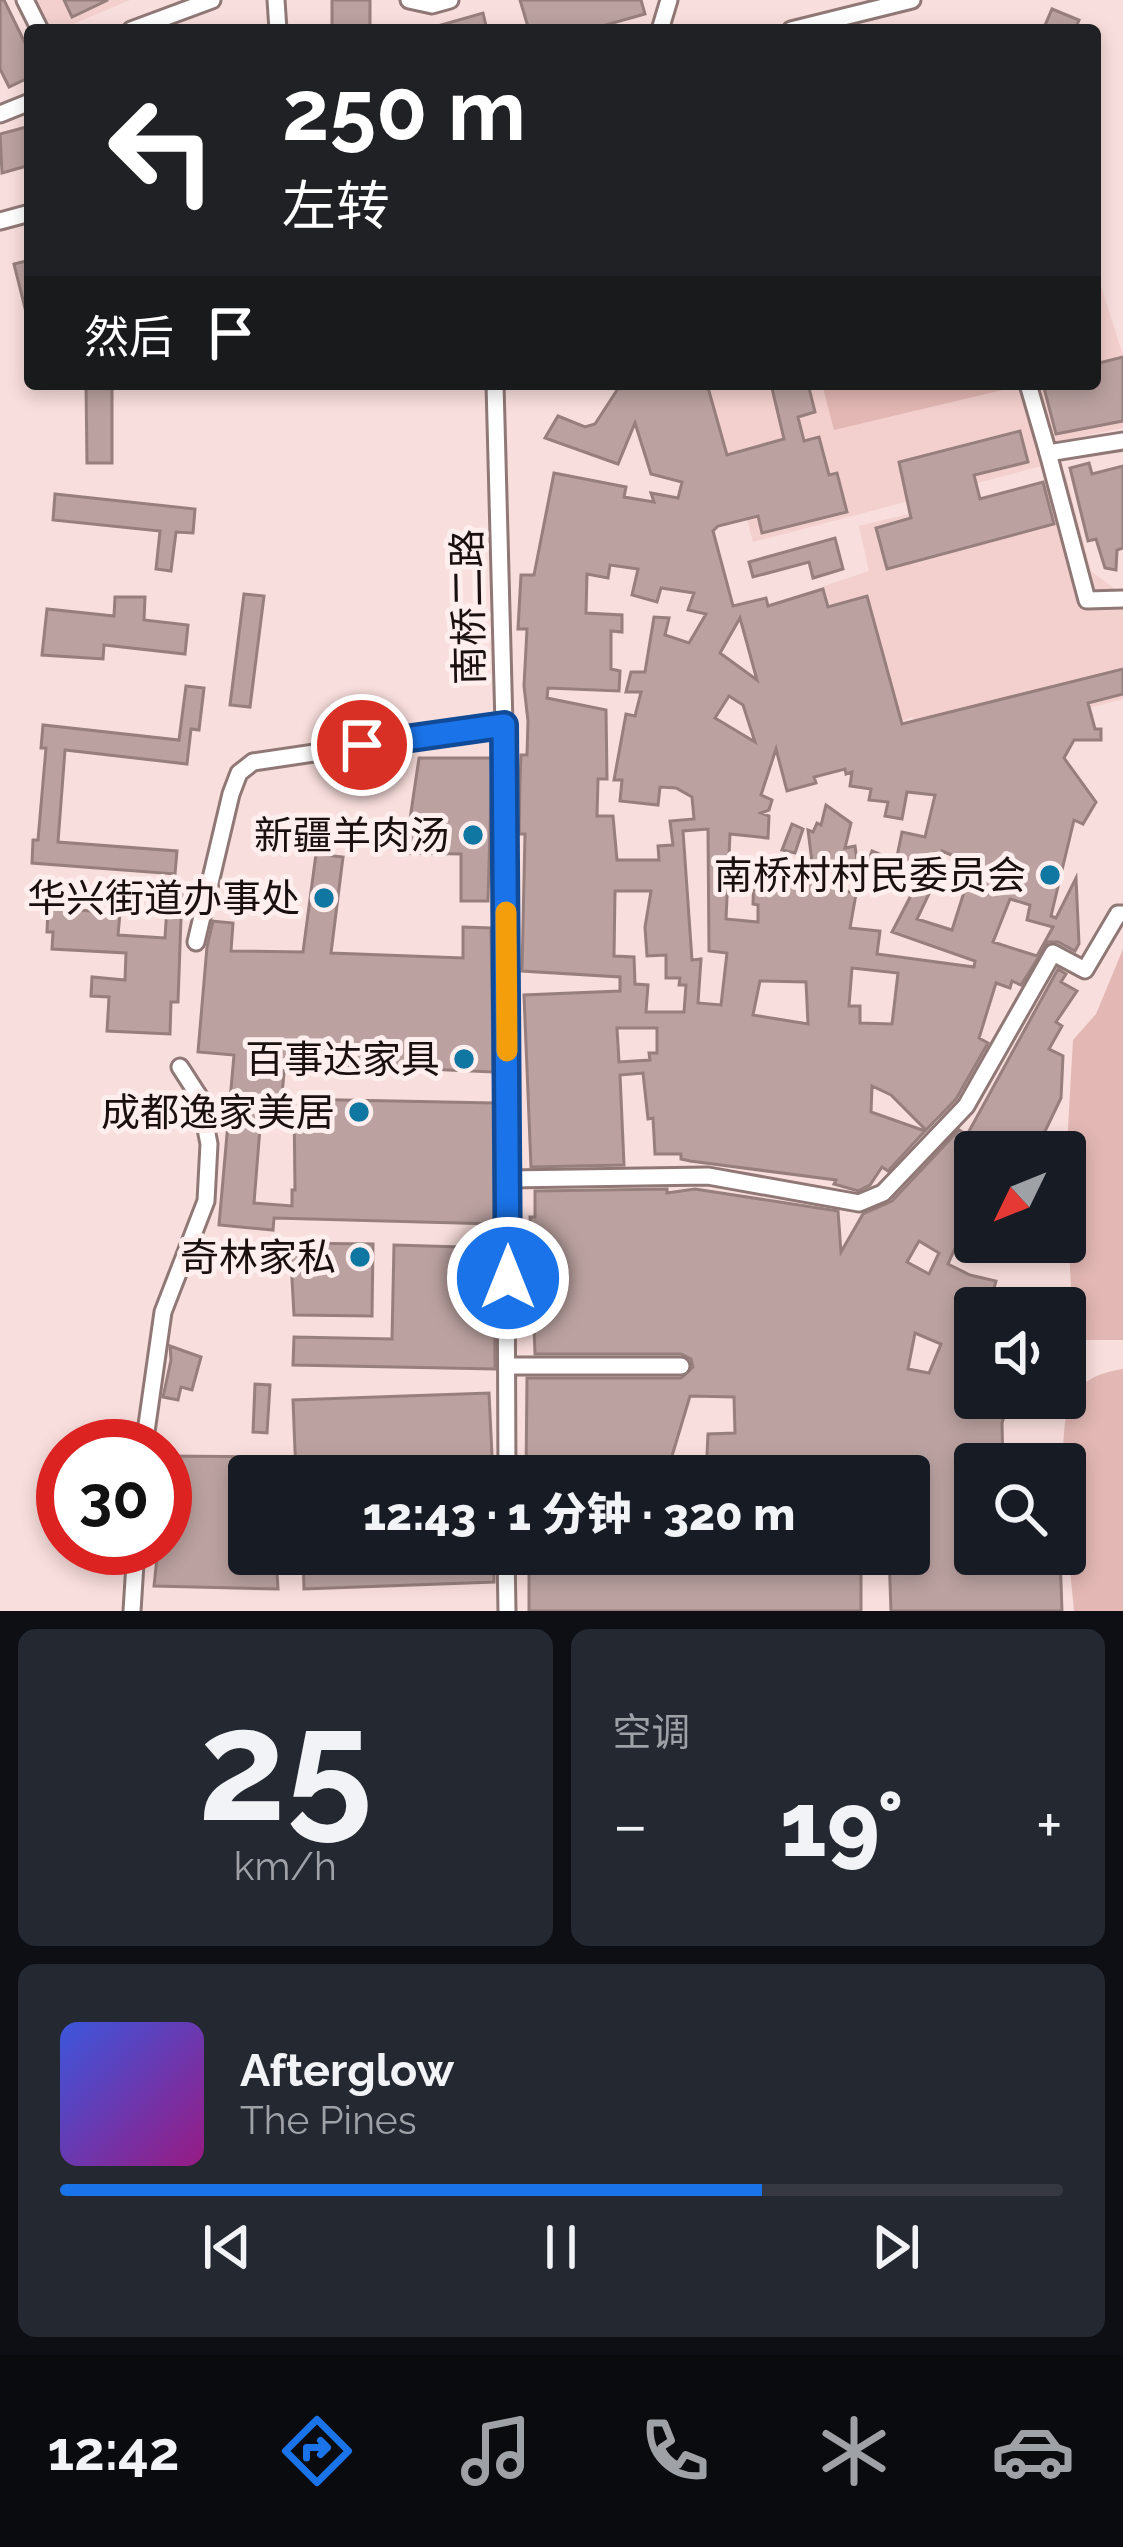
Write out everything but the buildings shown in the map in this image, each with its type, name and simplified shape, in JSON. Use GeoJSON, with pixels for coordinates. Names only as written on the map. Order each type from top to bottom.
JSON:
{"type":"FeatureCollection","features":[{"type":"Feature","properties":{"kind":"street"},"geometry":{"type":"LineString","coordinates":[[147,24],[212,0]]}},
{"type":"Feature","properties":{"kind":"street"},"geometry":{"type":"LineString","coordinates":[[409,0],[432,4],[450,0]]}},
{"type":"Feature","properties":{"kind":"street"},"geometry":{"type":"LineString","coordinates":[[814,24],[912,0]]}},
{"type":"Feature","properties":{"kind":"street","name":"南桥二路"},"geometry":{"type":"LineString","coordinates":[[495,390],[504,725],[507,1455]]}},
{"type":"Feature","properties":{"kind":"street"},"geometry":{"type":"LineString","coordinates":[[1030,390],[1088,600],[1123,599]]}},
{"type":"Feature","properties":{"kind":"street"},"geometry":{"type":"LineString","coordinates":[[1048,453],[1123,442]]}},
{"type":"Feature","properties":{"kind":"street"},"geometry":{"type":"LineString","coordinates":[[196,942],[231,794],[239,772],[253,762],[504,725]]}},
{"type":"Feature","properties":{"kind":"street"},"geometry":{"type":"LineString","coordinates":[[508,1179],[708,1175],[859,1202],[884,1193],[966,1106],[1054,953],[1085,970],[1118,914],[1123,914]]}},
{"type":"Feature","properties":{"kind":"street"},"geometry":{"type":"LineString","coordinates":[[147,1419],[163,1312],[206,1201],[208,1144],[200,1098],[180,1067]]}},
{"type":"Feature","properties":{"kind":"street"},"geometry":{"type":"LineString","coordinates":[[507,1366],[681,1366]]}},
{"type":"Feature","properties":{"kind":"street"},"geometry":{"type":"LineString","coordinates":[[132,1611],[134,1575]]}},
{"type":"Feature","properties":{"kind":"street"},"geometry":{"type":"LineString","coordinates":[[506,1575],[507,1611]]}},
{"type":"Feature","properties":{"kind":"shaded area"},"geometry":{"type":"Polygon","coordinates":[[[34,0],[130,0],[73,24],[46,24],[34,0]]]}},
{"type":"Feature","properties":{"kind":"shaded area"},"geometry":{"type":"Polygon","coordinates":[[[1101,286],[1123,355],[1123,428],[1039,445],[1042,466],[753,542],[737,481],[679,390],[1101,390],[1101,286]]]}},
{"type":"Feature","properties":{"kind":"shaded area"},"geometry":{"type":"Polygon","coordinates":[[[824,390],[1002,390],[834,430],[824,390]]]}},
{"type":"Feature","properties":{"kind":"shaded area"},"geometry":{"type":"Polygon","coordinates":[[[1066,476],[1091,571],[1123,595],[1123,699],[929,751],[912,717],[868,733],[824,586],[869,571],[859,526],[1066,476]]]}},
{"type":"Feature","properties":{"kind":"shaded area"},"geometry":{"type":"Polygon","coordinates":[[[1123,949],[1123,1340],[1086,1340],[1086,1287],[1071,1287],[1070,1263],[1086,1263],[1086,1131],[1068,1131],[1073,1040],[1096,1014],[1123,949]]]}},
{"type":"Feature","properties":{"kind":"shaded area"},"geometry":{"type":"Polygon","coordinates":[[[1123,1369],[1123,1611],[1074,1611],[1071,1575],[1086,1575],[1086,1443],[1064,1443],[1064,1435],[1066,1419],[1086,1419],[1086,1382],[1123,1369]]]}},
{"type":"Feature","properties":{"kind":"slow traffic"},"geometry":{"type":"LineString","coordinates":[[506,912],[507,1051]]}},
{"type":"Feature","properties":{"kind":"place","name":"新疆羊肉汤"},"geometry":{"type":"Point","coordinates":[473,835]}},
{"type":"Feature","properties":{"kind":"place","name":"南桥村村民委员会"},"geometry":{"type":"Point","coordinates":[1050,875]}},
{"type":"Feature","properties":{"kind":"place","name":"华兴街道办事处"},"geometry":{"type":"Point","coordinates":[324,898]}},
{"type":"Feature","properties":{"kind":"place","name":"百事达家具"},"geometry":{"type":"Point","coordinates":[464,1059]}},
{"type":"Feature","properties":{"kind":"place","name":"成都逸家美居"},"geometry":{"type":"Point","coordinates":[359,1112]}},
{"type":"Feature","properties":{"kind":"place","name":"奇林家私"},"geometry":{"type":"Point","coordinates":[360,1257]}},
{"type":"Feature","properties":{"kind":"route"},"geometry":{"type":"LineString","coordinates":[[362,745],[504,725],[508,1278]]}}]}
